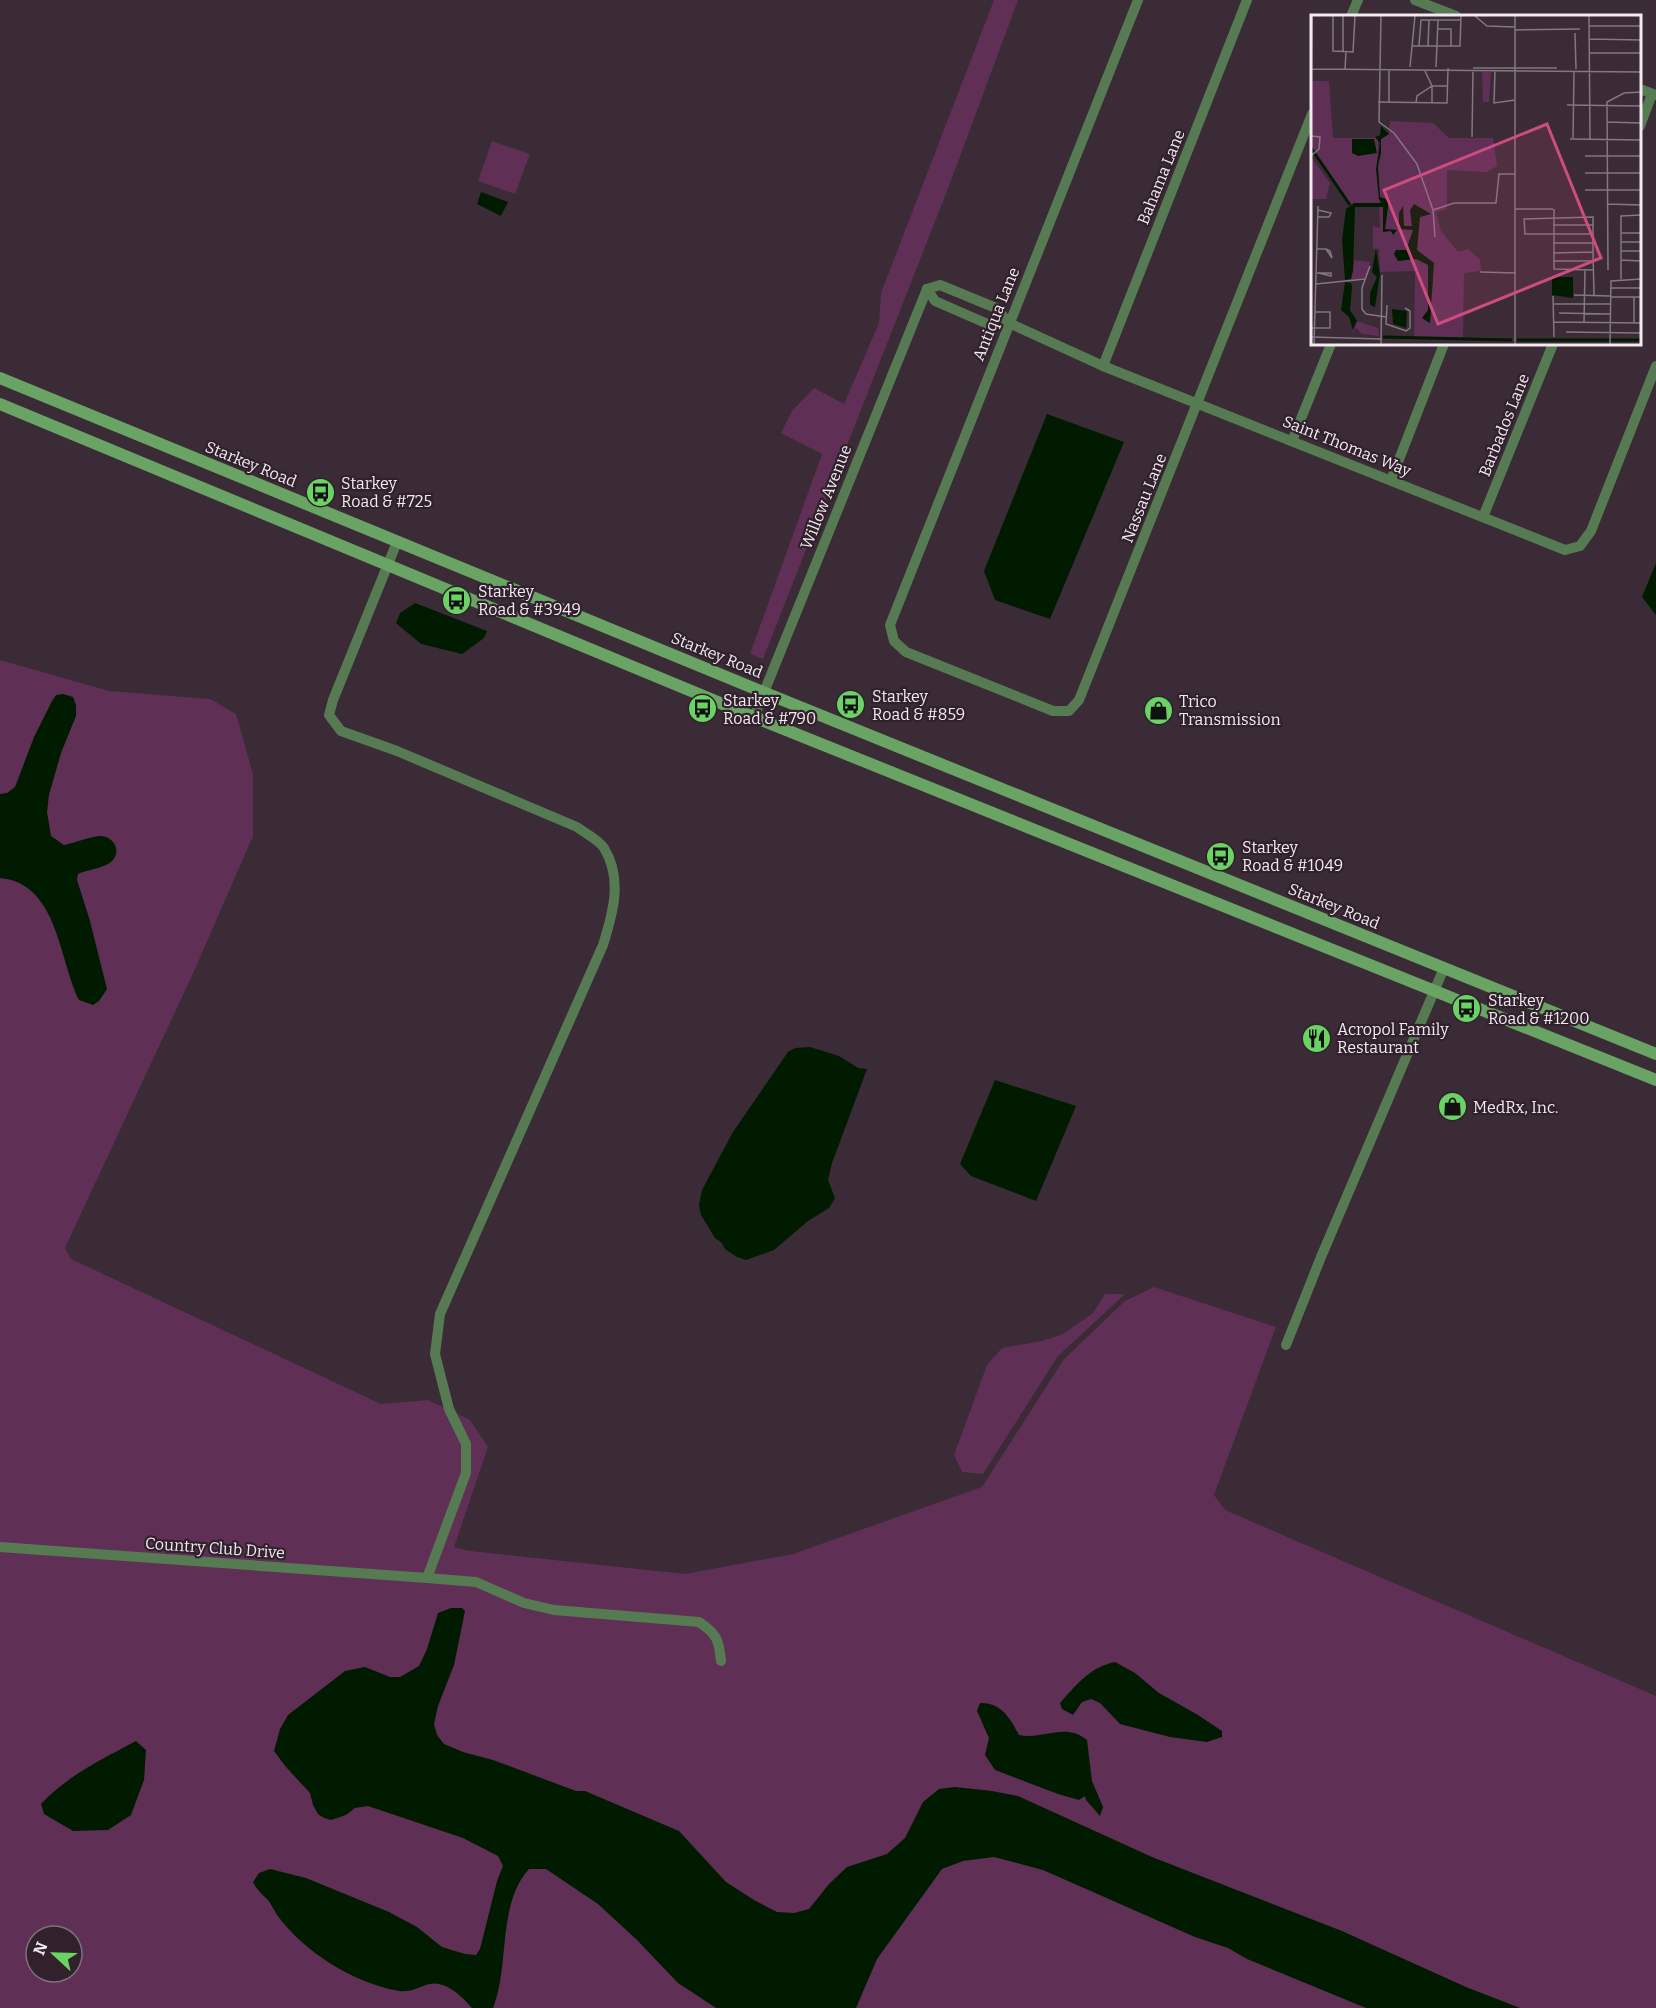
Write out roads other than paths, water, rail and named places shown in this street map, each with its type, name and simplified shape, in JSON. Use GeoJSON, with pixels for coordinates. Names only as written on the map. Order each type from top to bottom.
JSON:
{"type":"FeatureCollection","features":[{"type":"Feature","properties":{"kind":"main road","name":"Starkey Road"},"geometry":{"type":"LineString","coordinates":[[0,378],[763,692],[1656,1054]]}},
{"type":"Feature","properties":{"kind":"main road"},"geometry":{"type":"LineString","coordinates":[[0,404],[754,717],[1656,1080]]}},
{"type":"Feature","properties":{"kind":"street","name":"Antiqua Lane"},"geometry":{"type":"LineString","coordinates":[[894,641],[891,625],[1138,0]]}},
{"type":"Feature","properties":{"kind":"street","name":"Bahama Lane"},"geometry":{"type":"LineString","coordinates":[[1103,366],[1247,0]]}},
{"type":"Feature","properties":{"kind":"street"},"geometry":{"type":"LineString","coordinates":[[1352,15],[1358,0]]}},
{"type":"Feature","properties":{"kind":"street"},"geometry":{"type":"LineString","coordinates":[[1414,0],[1453,15]]}},
{"type":"Feature","properties":{"kind":"street"},"geometry":{"type":"LineString","coordinates":[[1641,124],[1654,95]]}},
{"type":"Feature","properties":{"kind":"street","name":"Nassau Lane"},"geometry":{"type":"LineString","coordinates":[[894,641],[906,652],[1053,711],[1069,711],[1079,700],[1311,117]]}},
{"type":"Feature","properties":{"kind":"street"},"geometry":{"type":"LineString","coordinates":[[927,289],[940,285],[996,308],[1009,323]]}},
{"type":"Feature","properties":{"kind":"street","name":"Saint Thomas Way"},"geometry":{"type":"LineString","coordinates":[[927,289],[935,301],[990,325],[1009,323],[1103,366],[1565,550],[1580,546],[1591,531],[1656,366]]}},
{"type":"Feature","properties":{"kind":"street","name":"Willow Avenue"},"geometry":{"type":"LineString","coordinates":[[754,717],[927,289]]}},
{"type":"Feature","properties":{"kind":"street"},"geometry":{"type":"LineString","coordinates":[[1292,441],[1331,345]]}},
{"type":"Feature","properties":{"kind":"street"},"geometry":{"type":"LineString","coordinates":[[1391,480],[1444,345]]}},
{"type":"Feature","properties":{"kind":"street","name":"Barbados Lane"},"geometry":{"type":"LineString","coordinates":[[1484,517],[1553,345]]}},
{"type":"Feature","properties":{"kind":"street"},"geometry":{"type":"LineString","coordinates":[[397,542],[333,699],[329,715],[341,731],[398,751],[577,827],[603,846],[615,877],[614,911],[603,945],[440,1314],[435,1354],[449,1409],[466,1444],[466,1473],[427,1578]]}},
{"type":"Feature","properties":{"kind":"street"},"geometry":{"type":"LineString","coordinates":[[1286,1345],[1444,968]]}},
{"type":"Feature","properties":{"kind":"street","name":"Country Club Drive"},"geometry":{"type":"LineString","coordinates":[[0,1547],[476,1582],[524,1603],[554,1610],[699,1622],[711,1630],[719,1643],[721,1661]]}},
{"type":"Feature","properties":{"kind":"place","name":"Starkey Road & #725"},"geometry":{"type":"Point","coordinates":[320,492]}},
{"type":"Feature","properties":{"kind":"place","name":"Starkey Road & #3949"},"geometry":{"type":"Point","coordinates":[457,600]}},
{"type":"Feature","properties":{"kind":"place","name":"Starkey Road & #859"},"geometry":{"type":"Point","coordinates":[851,705]}},
{"type":"Feature","properties":{"kind":"place","name":"Starkey Road & #790"},"geometry":{"type":"Point","coordinates":[702,709]}},
{"type":"Feature","properties":{"kind":"place","name":"Trico Transmission"},"geometry":{"type":"Point","coordinates":[1158,710]}},
{"type":"Feature","properties":{"kind":"place","name":"Starkey Road & #1049"},"geometry":{"type":"Point","coordinates":[1221,856]}},
{"type":"Feature","properties":{"kind":"place","name":"Starkey Road & #1200"},"geometry":{"type":"Point","coordinates":[1467,1009]}},
{"type":"Feature","properties":{"kind":"place","name":"Acropol Family Restaurant"},"geometry":{"type":"Point","coordinates":[1316,1038]}},
{"type":"Feature","properties":{"kind":"place","name":"MedRx, Inc."},"geometry":{"type":"Point","coordinates":[1452,1107]}}]}
